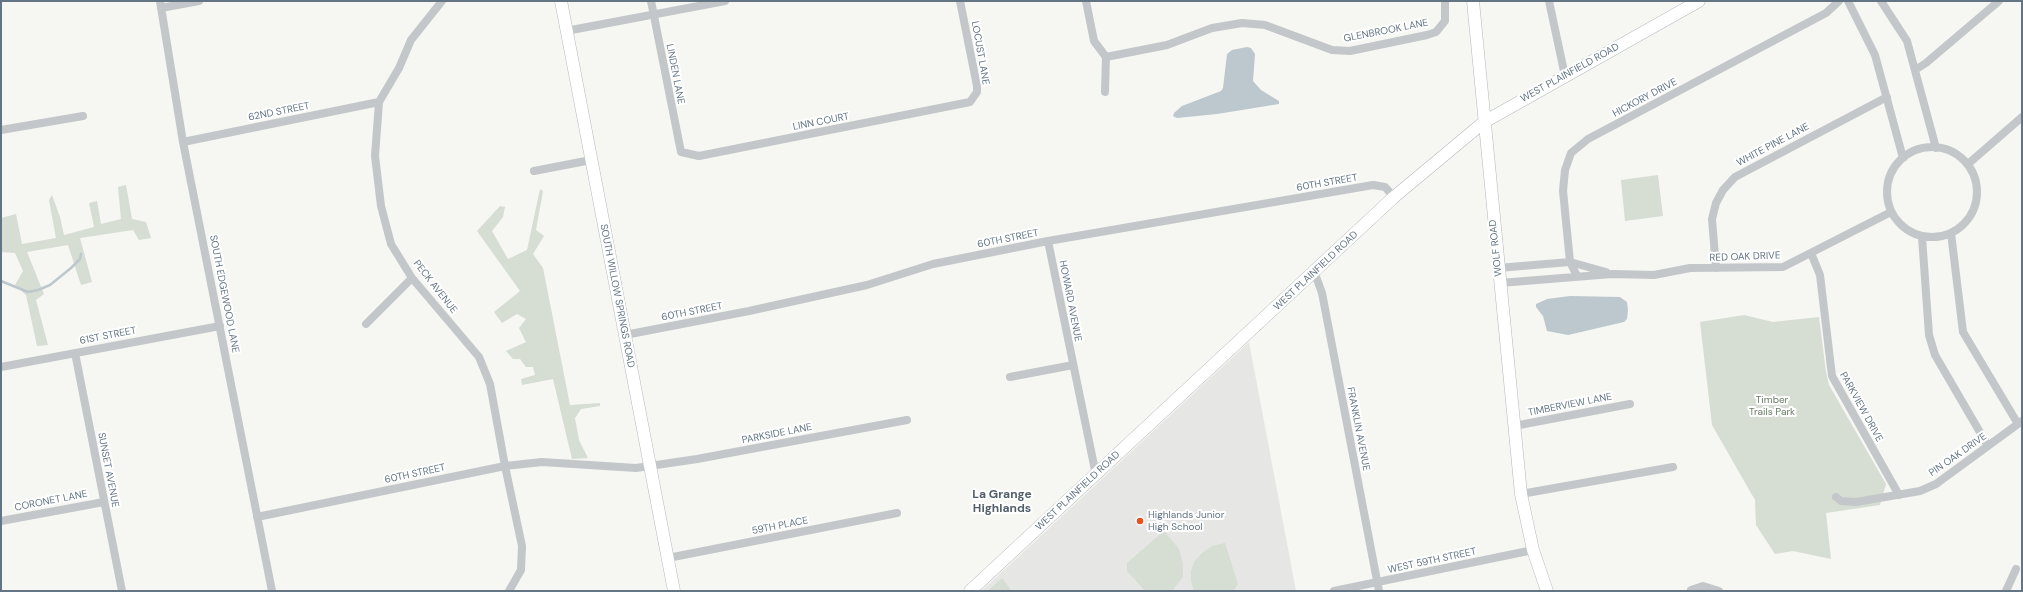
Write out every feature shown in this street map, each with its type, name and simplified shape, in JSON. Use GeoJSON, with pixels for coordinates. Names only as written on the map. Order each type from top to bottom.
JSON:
{"type":"FeatureCollection","features":[{"type":"Feature","properties":{"kind":"main road","name":"SOUTH WILLOW SPRINGS ROAD"},"geometry":{"type":"LineString","coordinates":[[561,1],[674,591]]}},
{"type":"Feature","properties":{"kind":"main road","name":"WOLF ROAD"},"geometry":{"type":"LineString","coordinates":[[1473,1],[1521,494],[1533,550],[1547,591]]}},
{"type":"Feature","properties":{"kind":"main road","name":"WEST PLAINFIELD ROAD"},"geometry":{"type":"LineString","coordinates":[[970,591],[1394,197],[1484,122],[1699,1]]}},
{"type":"Feature","properties":{"kind":"street"},"geometry":{"type":"LineString","coordinates":[[160,4],[199,1]]}},
{"type":"Feature","properties":{"kind":"street","name":"PECK AVENUE"},"geometry":{"type":"LineString","coordinates":[[442,1],[411,40],[399,68],[379,102],[376,156],[381,206],[391,244],[412,278],[478,356],[490,384],[522,546],[521,570],[510,591]]}},
{"type":"Feature","properties":{"kind":"street","name":"LINDEN LANE"},"geometry":{"type":"LineString","coordinates":[[651,1],[681,152]]}},
{"type":"Feature","properties":{"kind":"street"},"geometry":{"type":"LineString","coordinates":[[566,31],[725,1]]}},
{"type":"Feature","properties":{"kind":"street","name":"LOCUST LANE"},"geometry":{"type":"LineString","coordinates":[[960,1],[977,86],[977,92],[973,99],[966,104]]}},
{"type":"Feature","properties":{"kind":"street"},"geometry":{"type":"LineString","coordinates":[[1086,1],[1094,41],[1106,57],[1104,92]]}},
{"type":"Feature","properties":{"kind":"street","name":"GLENBROOK LANE"},"geometry":{"type":"LineString","coordinates":[[1106,57],[1167,45],[1212,28],[1242,23],[1265,25],[1325,48],[1350,51],[1427,35],[1439,30],[1446,16],[1445,1]]}},
{"type":"Feature","properties":{"kind":"street"},"geometry":{"type":"LineString","coordinates":[[1549,1],[1565,76]]}},
{"type":"Feature","properties":{"kind":"street","name":"HICKORY DRIVE"},"geometry":{"type":"LineString","coordinates":[[1576,276],[1570,262],[1563,192],[1563,177],[1568,158],[1579,146],[1826,13],[1839,1]]}},
{"type":"Feature","properties":{"kind":"street"},"geometry":{"type":"LineString","coordinates":[[1848,1],[1875,55],[1903,158]]}},
{"type":"Feature","properties":{"kind":"street"},"geometry":{"type":"LineString","coordinates":[[1881,1],[1908,41],[1936,148]]}},
{"type":"Feature","properties":{"kind":"street"},"geometry":{"type":"LineString","coordinates":[[1915,70],[1926,63],[1999,1]]}},
{"type":"Feature","properties":{"kind":"street","name":"SOUTH EDGEWOOD LANE"},"geometry":{"type":"LineString","coordinates":[[160,4],[183,142],[272,591]]}},
{"type":"Feature","properties":{"kind":"street","name":"WHITE PINE LANE"},"geometry":{"type":"LineString","coordinates":[[1716,268],[1712,219],[1716,203],[1723,190],[1735,177],[1887,97]]}},
{"type":"Feature","properties":{"kind":"street","name":"62ND STREET"},"geometry":{"type":"LineString","coordinates":[[183,142],[379,102]]}},
{"type":"Feature","properties":{"kind":"street","name":"LINN COURT"},"geometry":{"type":"LineString","coordinates":[[681,152],[699,156],[966,104]]}},
{"type":"Feature","properties":{"kind":"street"},"geometry":{"type":"LineString","coordinates":[[1,130],[83,116]]}},
{"type":"Feature","properties":{"kind":"street"},"geometry":{"type":"LineString","coordinates":[[1968,164],[2022,117]]}},
{"type":"Feature","properties":{"kind":"street"},"geometry":{"type":"LineString","coordinates":[[1921,148],[1936,148],[1942,148],[1957,155],[1968,164],[1975,178],[1977,187],[1976,203],[1965,223],[1951,233],[1936,238],[1922,237],[1907,231],[1891,212],[1887,201],[1886,185],[1892,170],[1903,158],[1921,148]]}},
{"type":"Feature","properties":{"kind":"street"},"geometry":{"type":"LineString","coordinates":[[534,171],[591,160]]}},
{"type":"Feature","properties":{"kind":"street","name":"60TH STREET"},"geometry":{"type":"LineString","coordinates":[[625,335],[748,311],[852,288],[933,264],[1048,241],[1374,185],[1385,187],[1394,197]]}},
{"type":"Feature","properties":{"kind":"street","name":"RED OAK DRIVE"},"geometry":{"type":"LineString","coordinates":[[1500,283],[1612,274],[1654,276],[1690,268],[1783,267],[1891,212]]}},
{"type":"Feature","properties":{"kind":"street"},"geometry":{"type":"LineString","coordinates":[[1951,233],[1963,332],[2020,423]]}},
{"type":"Feature","properties":{"kind":"street"},"geometry":{"type":"LineString","coordinates":[[1922,237],[1929,335],[1933,348],[1988,446]]}},
{"type":"Feature","properties":{"kind":"street","name":"HOWARD AVENUE"},"geometry":{"type":"LineString","coordinates":[[1048,241],[1096,475]]}},
{"type":"Feature","properties":{"kind":"street","name":"PARKVIEW DRIVE"},"geometry":{"type":"LineString","coordinates":[[1811,253],[1820,275],[1832,376],[1899,495]]}},
{"type":"Feature","properties":{"kind":"street","name":"RED OAK DRIVE"},"geometry":{"type":"LineString","coordinates":[[1498,268],[1570,262],[1612,274]]}},
{"type":"Feature","properties":{"kind":"street","name":"FRANKLIN AVENUE"},"geometry":{"type":"LineString","coordinates":[[1314,272],[1322,293],[1378,587]]}},
{"type":"Feature","properties":{"kind":"street"},"geometry":{"type":"LineString","coordinates":[[366,324],[412,278]]}},
{"type":"Feature","properties":{"kind":"street","name":"61ST STREET"},"geometry":{"type":"LineString","coordinates":[[1,367],[220,326]]}},
{"type":"Feature","properties":{"kind":"street","name":"SUNSET AVENUE"},"geometry":{"type":"LineString","coordinates":[[75,353],[122,591]]}},
{"type":"Feature","properties":{"kind":"street"},"geometry":{"type":"LineString","coordinates":[[1010,377],[1073,365]]}},
{"type":"Feature","properties":{"kind":"street","name":"TIMBERVIEW LANE"},"geometry":{"type":"LineString","coordinates":[[1514,426],[1630,404]]}},
{"type":"Feature","properties":{"kind":"street","name":"PARKSIDE LANE"},"geometry":{"type":"LineString","coordinates":[[650,465],[697,459],[907,420]]}},
{"type":"Feature","properties":{"kind":"street","name":"PIN OAK DRIVE"},"geometry":{"type":"LineString","coordinates":[[1836,497],[1841,500],[1856,502],[1920,491],[1936,484],[2020,423]]}},
{"type":"Feature","properties":{"kind":"street","name":"60TH STREET"},"geometry":{"type":"LineString","coordinates":[[257,517],[505,466],[542,462],[636,468],[650,465]]}},
{"type":"Feature","properties":{"kind":"street"},"geometry":{"type":"LineString","coordinates":[[1521,494],[1673,467]]}},
{"type":"Feature","properties":{"kind":"street","name":"CORONET LANE"},"geometry":{"type":"LineString","coordinates":[[1,521],[104,502]]}},
{"type":"Feature","properties":{"kind":"street","name":"59TH PLACE"},"geometry":{"type":"LineString","coordinates":[[668,558],[897,513]]}},
{"type":"Feature","properties":{"kind":"street","name":"WEST 59TH STREET"},"geometry":{"type":"LineString","coordinates":[[1334,591],[1378,587],[1533,550]]}},
{"type":"Feature","properties":{"kind":"street"},"geometry":{"type":"LineString","coordinates":[[2006,591],[2016,569]]}},
{"type":"Feature","properties":{"kind":"street"},"geometry":{"type":"LineString","coordinates":[[1691,590],[1703,586],[1719,591]]}},
{"type":"Feature","properties":{"kind":"shaded area"},"geometry":{"type":"Polygon","coordinates":[[[1247,47],[1251,48],[1255,54],[1253,81],[1261,90],[1279,101],[1279,104],[1217,114],[1177,118],[1173,116],[1174,113],[1182,106],[1221,91],[1223,88],[1227,54],[1232,50],[1247,47]]]}},
{"type":"Feature","properties":{"kind":"shaded area"},"geometry":{"type":"Polygon","coordinates":[[[1570,296],[1620,297],[1627,302],[1627,319],[1624,322],[1568,335],[1547,331],[1543,316],[1536,307],[1536,304],[1547,299],[1570,296]]]}},
{"type":"Feature","properties":{"kind":"shaded area"},"geometry":{"type":"Polygon","coordinates":[[[1249,342],[1296,591],[981,591],[1031,545],[1249,342]]]}},
{"type":"Feature","properties":{"kind":"green space"},"geometry":{"type":"Polygon","coordinates":[[[1658,175],[1663,216],[1625,221],[1621,180],[1658,175]]]}},
{"type":"Feature","properties":{"kind":"green space"},"geometry":{"type":"Polygon","coordinates":[[[126,185],[132,219],[146,222],[151,238],[139,240],[133,230],[80,238],[92,282],[81,285],[68,245],[27,252],[44,294],[36,300],[48,345],[37,346],[26,295],[15,285],[23,271],[15,253],[1,252],[1,218],[16,214],[22,244],[56,238],[49,200],[52,195],[60,217],[64,235],[94,227],[89,203],[97,201],[101,224],[121,219],[118,187],[126,185]]]}},
{"type":"Feature","properties":{"kind":"green space"},"geometry":{"type":"Polygon","coordinates":[[[540,189],[543,191],[536,230],[544,236],[533,254],[543,268],[570,405],[600,403],[600,406],[581,409],[575,418],[579,440],[588,458],[572,459],[553,379],[522,385],[521,379],[535,375],[533,367],[526,367],[520,359],[513,359],[506,351],[526,342],[519,328],[526,319],[517,314],[502,323],[494,312],[520,291],[477,231],[500,206],[505,207],[503,217],[492,231],[508,259],[527,250],[540,189]]]}},
{"type":"Feature","properties":{"kind":"green space","name":"Timber Trails Park"},"geometry":{"type":"Polygon","coordinates":[[[1744,315],[1773,322],[1819,317],[1829,385],[1886,484],[1880,505],[1826,513],[1831,559],[1793,551],[1775,554],[1756,525],[1755,500],[1712,425],[1700,322],[1744,315]]]}},
{"type":"Feature","properties":{"kind":"green space"},"geometry":{"type":"Polygon","coordinates":[[[1164,531],[1179,549],[1183,564],[1183,577],[1172,591],[1145,591],[1127,571],[1127,563],[1164,531]]]}},
{"type":"Feature","properties":{"kind":"green space"},"geometry":{"type":"Polygon","coordinates":[[[1225,543],[1238,584],[1234,590],[1230,591],[1194,591],[1191,581],[1191,571],[1194,562],[1202,553],[1212,546],[1225,543]]]}},
{"type":"Feature","properties":{"kind":"green space"},"geometry":{"type":"Polygon","coordinates":[[[1002,578],[1011,590],[1010,591],[988,591],[1002,578]]]}},
{"type":"Feature","properties":{"kind":"waterway"},"geometry":{"type":"LineString","coordinates":[[1,281],[28,292],[38,290],[50,285],[71,268],[80,259],[81,254]]}},
{"type":"Feature","properties":{"kind":"place","name":"Highlands Junior High School"},"geometry":{"type":"Point","coordinates":[1140,521]}},
{"type":"Feature","properties":{"kind":"district","name":"La Grange Highlands"},"geometry":{"type":"Point","coordinates":[1002,502]}}]}
